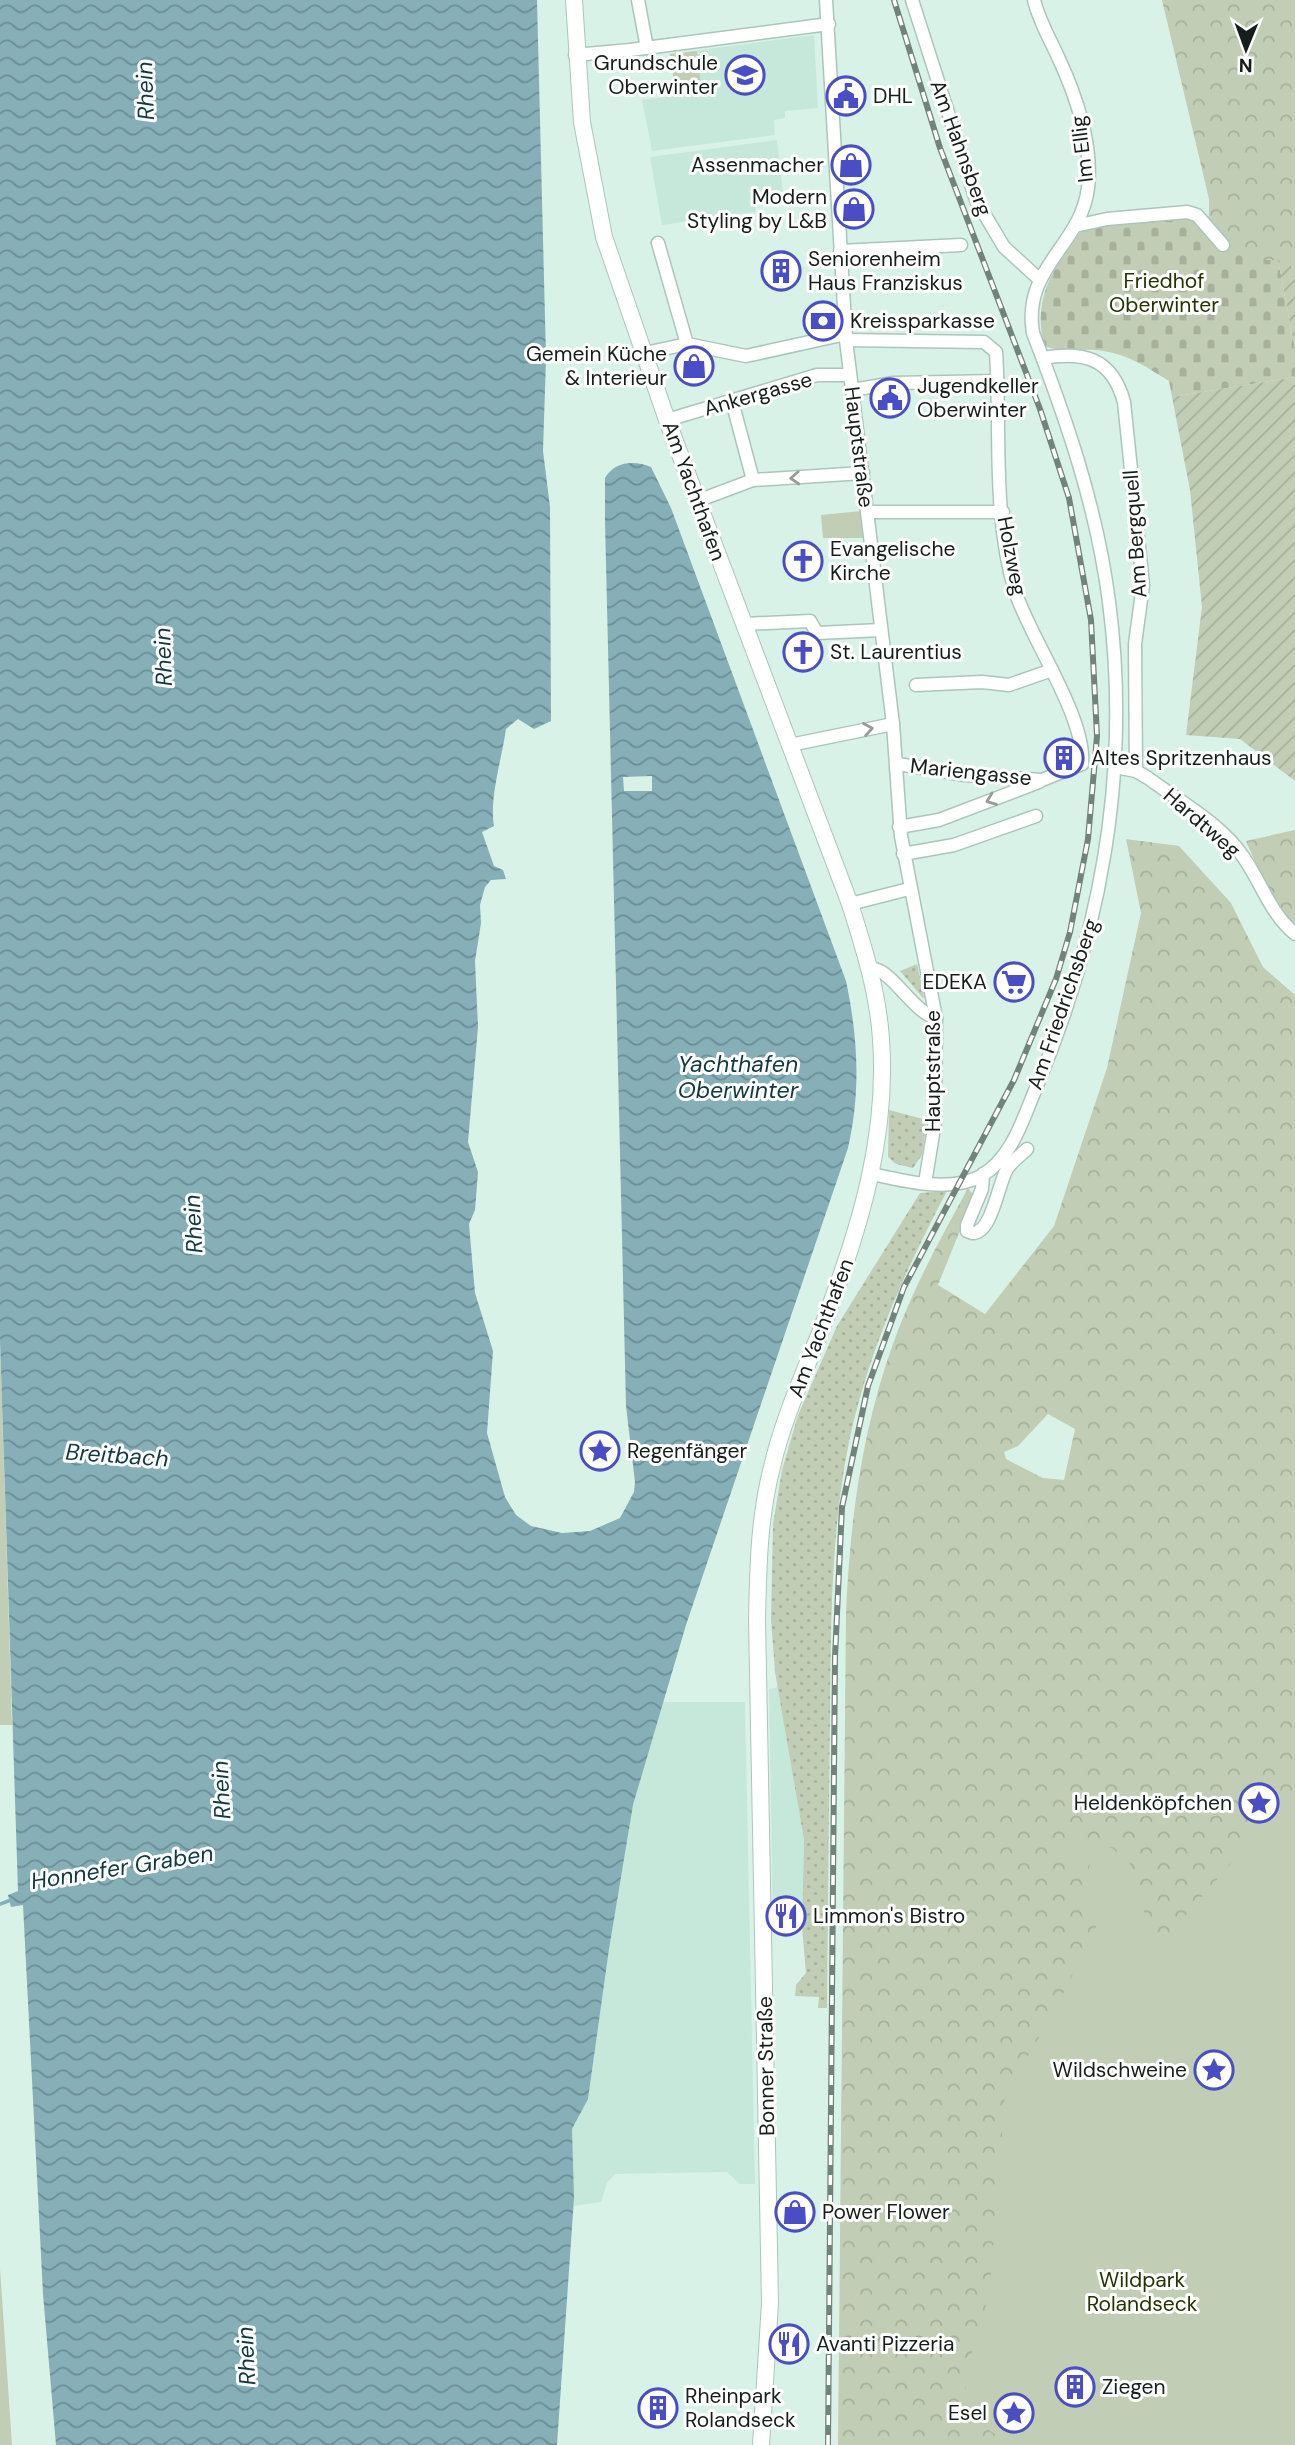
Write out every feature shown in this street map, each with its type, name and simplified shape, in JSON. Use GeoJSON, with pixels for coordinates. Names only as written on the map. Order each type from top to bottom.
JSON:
{"type":"FeatureCollection","features":[{"type":"Feature","properties":{"kind":"main road","name":"Am Yachthafen"},"geometry":{"type":"LineString","coordinates":[[574,0],[582,122],[604,237],[667,420],[850,905],[870,969],[881,1050],[880,1108],[872,1174],[863,1211],[771,1467],[759,1550],[758,1686]]}},
{"type":"Feature","properties":{"kind":"main road","name":"Bonner Straße"},"geometry":{"type":"LineString","coordinates":[[758,1686],[770,2303],[761,2445]]}},
{"type":"Feature","properties":{"kind":"street"},"geometry":{"type":"LineString","coordinates":[[638,0],[647,48]]}},
{"type":"Feature","properties":{"kind":"street","name":"Hauptstraße"},"geometry":{"type":"LineString","coordinates":[[826,0],[850,376],[898,764],[899,827],[936,1018],[935,1122],[925,1183]]}},
{"type":"Feature","properties":{"kind":"street","name":"Am Hahnsberg"},"geometry":{"type":"LineString","coordinates":[[912,0],[976,200],[1004,247],[1039,279]]}},
{"type":"Feature","properties":{"kind":"street","name":"Im Ellig"},"geometry":{"type":"LineString","coordinates":[[1034,0],[1075,96],[1084,128],[1089,181],[1084,208],[1075,226]]}},
{"type":"Feature","properties":{"kind":"street"},"geometry":{"type":"LineString","coordinates":[[576,55],[829,24]]}},
{"type":"Feature","properties":{"kind":"street"},"geometry":{"type":"LineString","coordinates":[[1075,226],[1107,219],[1187,212],[1196,215],[1223,244]]}},
{"type":"Feature","properties":{"kind":"street","name":"Am Friedrichsberg"},"geometry":{"type":"LineString","coordinates":[[983,1174],[1006,1153],[1014,1138],[1082,963],[1103,869],[1115,767],[1113,642],[1103,561],[1086,483],[1030,318],[1031,304],[1039,279],[1075,226]]}},
{"type":"Feature","properties":{"kind":"street"},"geometry":{"type":"LineString","coordinates":[[658,243],[687,344]]}},
{"type":"Feature","properties":{"kind":"street"},"geometry":{"type":"LineString","coordinates":[[840,251],[961,245]]}},
{"type":"Feature","properties":{"kind":"street"},"geometry":{"type":"LineString","coordinates":[[645,353],[687,344],[746,356],[846,337]]}},
{"type":"Feature","properties":{"kind":"street","name":"Holzweg"},"geometry":{"type":"LineString","coordinates":[[846,337],[984,342],[996,352],[1003,512],[1015,590],[1052,670],[1080,742],[1082,764]]}},
{"type":"Feature","properties":{"kind":"street","name":"Am Bergquell"},"geometry":{"type":"LineString","coordinates":[[1042,358],[1076,355],[1103,366],[1119,386],[1124,402],[1143,585],[1135,644],[1136,771]]}},
{"type":"Feature","properties":{"kind":"street","name":"Ankergasse"},"geometry":{"type":"LineString","coordinates":[[667,420],[817,375],[850,376]]}},
{"type":"Feature","properties":{"kind":"street"},"geometry":{"type":"LineString","coordinates":[[852,390],[894,383],[998,381]]}},
{"type":"Feature","properties":{"kind":"street"},"geometry":{"type":"LineString","coordinates":[[732,401],[752,480]]}},
{"type":"Feature","properties":{"kind":"street"},"geometry":{"type":"LineString","coordinates":[[697,501],[752,480],[863,473]]}},
{"type":"Feature","properties":{"kind":"street"},"geometry":{"type":"LineString","coordinates":[[868,512],[1003,512]]}},
{"type":"Feature","properties":{"kind":"street"},"geometry":{"type":"LineString","coordinates":[[744,624],[810,621],[817,633],[882,635]]}},
{"type":"Feature","properties":{"kind":"street"},"geometry":{"type":"LineString","coordinates":[[916,685],[982,682],[1009,685],[1052,670]]}},
{"type":"Feature","properties":{"kind":"street"},"geometry":{"type":"LineString","coordinates":[[790,745],[893,724]]}},
{"type":"Feature","properties":{"kind":"street","name":"Mariengasse"},"geometry":{"type":"LineString","coordinates":[[898,764],[965,775],[1042,780],[1082,764]]}},
{"type":"Feature","properties":{"kind":"street","name":"Hardtweg"},"geometry":{"type":"LineString","coordinates":[[1115,767],[1136,771],[1225,837],[1244,857],[1280,921],[1295,934]]}},
{"type":"Feature","properties":{"kind":"street"},"geometry":{"type":"LineString","coordinates":[[899,827],[939,820],[1042,780]]}},
{"type":"Feature","properties":{"kind":"street"},"geometry":{"type":"LineString","coordinates":[[903,854],[954,845],[1036,816]]}},
{"type":"Feature","properties":{"kind":"street"},"geometry":{"type":"LineString","coordinates":[[850,905],[909,889]]}},
{"type":"Feature","properties":{"kind":"street"},"geometry":{"type":"LineString","coordinates":[[870,969],[880,970],[919,1009],[936,1018]]}},
{"type":"Feature","properties":{"kind":"street"},"geometry":{"type":"LineString","coordinates":[[872,1174],[925,1183],[967,1181],[983,1174],[982,1189],[967,1225],[967,1231],[972,1233],[982,1230],[988,1222],[1008,1167],[1027,1149]]}},
{"type":"Feature","properties":{"kind":"shaded area","name":"Grundschule Oberwinter"},"geometry":{"type":"Polygon","coordinates":[[[814,35],[818,108],[785,111],[785,118],[774,120],[775,135],[652,151],[642,100],[676,95],[670,54],[814,35]]]}},
{"type":"Feature","properties":{"kind":"shaded area"},"geometry":{"type":"Polygon","coordinates":[[[777,140],[784,202],[755,206],[756,212],[662,225],[650,157],[777,140]]]}},
{"type":"Feature","properties":{"kind":"shaded area"},"geometry":{"type":"Polygon","coordinates":[[[778,1687],[804,1840],[800,1925],[773,1924],[769,1689],[778,1687]]]}},
{"type":"Feature","properties":{"kind":"shaded area"},"geometry":{"type":"Polygon","coordinates":[[[663,1702],[745,1702],[755,2184],[740,2184],[727,2172],[615,2174],[607,2183],[601,2202],[573,2206],[572,2129],[588,2099],[608,1952],[633,1805],[663,1702]]]}},
{"type":"Feature","properties":{"kind":"green space"},"geometry":{"type":"Polygon","coordinates":[[[1162,0],[1295,0],[1295,268],[1248,259],[1231,252],[1197,223],[1209,216],[1209,199],[1162,0]]]}},
{"type":"Feature","properties":{"kind":"green space"},"geometry":{"type":"Polygon","coordinates":[[[697,51],[702,92],[676,95],[670,54],[697,51]]]}},
{"type":"Feature","properties":{"kind":"green space","name":"Friedhof Oberwinter"},"geometry":{"type":"Polygon","coordinates":[[[1188,216],[1208,235],[1238,254],[1263,260],[1278,260],[1295,349],[1295,377],[1172,397],[1169,381],[1130,359],[1104,351],[1059,350],[1044,346],[1041,307],[1047,285],[1081,232],[1088,227],[1188,216]]]}},
{"type":"Feature","properties":{"kind":"green space"},"geometry":{"type":"Polygon","coordinates":[[[1278,260],[1295,268],[1295,349],[1278,260]]]}},
{"type":"Feature","properties":{"kind":"green space"},"geometry":{"type":"Polygon","coordinates":[[[1295,377],[1295,781],[1240,739],[1186,735],[1202,607],[1190,490],[1172,397],[1295,377]]]}},
{"type":"Feature","properties":{"kind":"green space"},"geometry":{"type":"Polygon","coordinates":[[[861,511],[864,538],[823,538],[821,515],[861,511]]]}},
{"type":"Feature","properties":{"kind":"green space"},"geometry":{"type":"Polygon","coordinates":[[[1295,830],[1295,936],[1287,917],[1267,889],[1246,841],[1295,830]]]}},
{"type":"Feature","properties":{"kind":"green space"},"geometry":{"type":"Polygon","coordinates":[[[1126,839],[1179,846],[1231,903],[1263,967],[1295,995],[1295,2357],[1026,2445],[838,2445],[846,1613],[855,1509],[866,1441],[883,1374],[902,1321],[928,1263],[968,1188],[974,1196],[938,1285],[985,1314],[1054,1226],[1107,1068],[1141,913],[1126,839]],[[1048,1414],[1018,1446],[1004,1452],[1006,1459],[1043,1478],[1064,1480],[1075,1429],[1048,1414]]]}},
{"type":"Feature","properties":{"kind":"green space"},"geometry":{"type":"Polygon","coordinates":[[[917,964],[924,997],[923,998],[900,971],[917,964]]]}},
{"type":"Feature","properties":{"kind":"green space"},"geometry":{"type":"Polygon","coordinates":[[[889,1110],[927,1120],[922,1155],[913,1168],[896,1164],[888,1157],[889,1110]]]}},
{"type":"Feature","properties":{"kind":"green space"},"geometry":{"type":"Polygon","coordinates":[[[947,1191],[917,1251],[877,1344],[857,1409],[843,1475],[835,1542],[832,1610],[827,2008],[818,2008],[819,1997],[795,1996],[796,1985],[806,1973],[802,1926],[804,1840],[775,1672],[771,1619],[773,1524],[782,1470],[798,1415],[837,1326],[920,1193],[947,1191]]]}},
{"type":"Feature","properties":{"kind":"green space"},"geometry":{"type":"Polygon","coordinates":[[[0,1340],[12,1725],[0,1725],[0,1340]]]}},
{"type":"Feature","properties":{"kind":"green space","name":"Wildpark Rolandseck"},"geometry":{"type":"Polygon","coordinates":[[[1295,1791],[1295,2445],[1010,2445],[989,2430],[965,2404],[967,2366],[983,2323],[991,2273],[1005,2095],[1056,2008],[1098,1923],[1083,1897],[1091,1859],[1062,1853],[1066,1839],[1112,1848],[1130,1864],[1152,1939],[1162,1942],[1295,1791]]]}},
{"type":"Feature","properties":{"kind":"green space"},"geometry":{"type":"Polygon","coordinates":[[[0,2268],[12,2445],[0,2445],[0,2268]]]}},
{"type":"Feature","properties":{"kind":"water"},"geometry":{"type":"Polygon","coordinates":[[[0,0],[537,0],[546,358],[543,451],[550,507],[551,721],[534,729],[518,719],[506,729],[495,791],[494,826],[482,832],[494,866],[503,870],[506,879],[491,880],[485,887],[480,905],[481,923],[475,961],[478,1027],[468,1142],[478,1172],[475,1210],[469,1224],[475,1293],[493,1351],[487,1433],[505,1497],[516,1515],[531,1526],[562,1533],[590,1531],[620,1518],[634,1492],[635,1482],[626,1406],[605,521],[605,478],[619,465],[638,463],[651,467],[671,508],[846,981],[856,1064],[855,1106],[848,1148],[686,1625],[633,1805],[588,2099],[572,2129],[574,2198],[557,2445],[56,2445],[43,2294],[23,1905],[11,1907],[8,1895],[18,1891],[0,1340],[0,0]]]}},
{"type":"Feature","properties":{"kind":"pier"},"geometry":{"type":"Polygon","coordinates":[[[652,776],[652,791],[624,791],[623,777],[652,776]]]}},
{"type":"Feature","properties":{"kind":"waterway","name":"Honnefer Graben"},"geometry":{"type":"LineString","coordinates":[[0,1904],[11,1900]]}},
{"type":"Feature","properties":{"kind":"railway"},"geometry":{"type":"LineString","coordinates":[[828,2445],[835,1657],[842,1507],[868,1386],[904,1287],[1014,1080],[1056,979],[1070,932],[1088,839],[1097,736],[1091,620],[1069,498],[1040,409],[940,148],[894,0]]}},
{"type":"Feature","properties":{"kind":"place","name":"Grundschule Oberwinter"},"geometry":{"type":"Point","coordinates":[745,75]}},
{"type":"Feature","properties":{"kind":"place","name":"DHL"},"geometry":{"type":"Point","coordinates":[846,96]}},
{"type":"Feature","properties":{"kind":"place","name":"Assenmacher"},"geometry":{"type":"Point","coordinates":[851,165]}},
{"type":"Feature","properties":{"kind":"place","name":"Modern Styling by L&B"},"geometry":{"type":"Point","coordinates":[854,209]}},
{"type":"Feature","properties":{"kind":"place","name":"Seniorenheim Haus Franziskus"},"geometry":{"type":"Point","coordinates":[781,271]}},
{"type":"Feature","properties":{"kind":"place","name":"Kreissparkasse"},"geometry":{"type":"Point","coordinates":[823,321]}},
{"type":"Feature","properties":{"kind":"place","name":"Gemein Küche & Interieur"},"geometry":{"type":"Point","coordinates":[694,366]}},
{"type":"Feature","properties":{"kind":"place","name":"Jugendkeller Oberwinter"},"geometry":{"type":"Point","coordinates":[890,398]}},
{"type":"Feature","properties":{"kind":"place","name":"Evangelische Kirche"},"geometry":{"type":"Point","coordinates":[803,561]}},
{"type":"Feature","properties":{"kind":"place","name":"St. Laurentius"},"geometry":{"type":"Point","coordinates":[803,652]}},
{"type":"Feature","properties":{"kind":"place","name":"Altes Spritzenhaus"},"geometry":{"type":"Point","coordinates":[1064,758]}},
{"type":"Feature","properties":{"kind":"place","name":"EDEKA"},"geometry":{"type":"Point","coordinates":[1014,982]}},
{"type":"Feature","properties":{"kind":"place","name":"Regenfänger"},"geometry":{"type":"Point","coordinates":[600,1451]}},
{"type":"Feature","properties":{"kind":"place","name":"Heldenköpfchen"},"geometry":{"type":"Point","coordinates":[1259,1803]}},
{"type":"Feature","properties":{"kind":"place","name":"Limmon's Bistro"},"geometry":{"type":"Point","coordinates":[786,1916]}},
{"type":"Feature","properties":{"kind":"place","name":"Wildschweine"},"geometry":{"type":"Point","coordinates":[1214,2070]}},
{"type":"Feature","properties":{"kind":"place","name":"Power Flower"},"geometry":{"type":"Point","coordinates":[795,2212]}},
{"type":"Feature","properties":{"kind":"place","name":"Avanti Pizzeria"},"geometry":{"type":"Point","coordinates":[789,2344]}},
{"type":"Feature","properties":{"kind":"place","name":"Ziegen"},"geometry":{"type":"Point","coordinates":[1075,2387]}},
{"type":"Feature","properties":{"kind":"place","name":"Rheinpark Rolandseck"},"geometry":{"type":"Point","coordinates":[658,2408]}},
{"type":"Feature","properties":{"kind":"place","name":"Esel"},"geometry":{"type":"Point","coordinates":[1014,2413]}},
{"type":"Feature","properties":{"kind":"water label","name":"Rhein"},"geometry":{"type":"Point","coordinates":[145,91]}},
{"type":"Feature","properties":{"kind":"water label","name":"Rhein"},"geometry":{"type":"Point","coordinates":[163,657]}},
{"type":"Feature","properties":{"kind":"water label","name":"Yachthafen Oberwinter"},"geometry":{"type":"Point","coordinates":[738,1077]}},
{"type":"Feature","properties":{"kind":"water label","name":"Rhein"},"geometry":{"type":"Point","coordinates":[193,1224]}},
{"type":"Feature","properties":{"kind":"water label","name":"Breitbach"},"geometry":{"type":"Point","coordinates":[117,1455]}},
{"type":"Feature","properties":{"kind":"water label","name":"Rhein"},"geometry":{"type":"Point","coordinates":[221,1790]}},
{"type":"Feature","properties":{"kind":"water label","name":"Rhein"},"geometry":{"type":"Point","coordinates":[246,2356]}}]}
